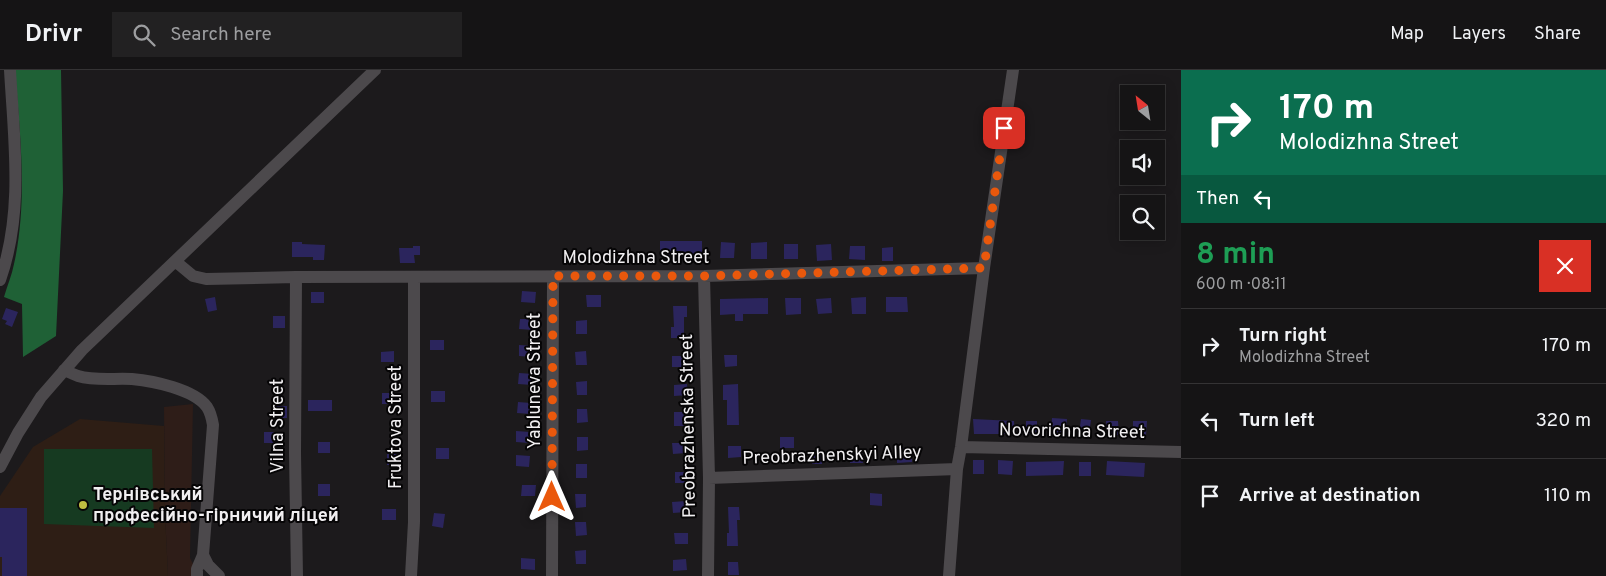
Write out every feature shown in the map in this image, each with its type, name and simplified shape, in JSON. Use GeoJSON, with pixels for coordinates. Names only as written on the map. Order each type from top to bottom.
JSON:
{"type":"FeatureCollection","features":[{"type":"Feature","properties":{"kind":"street"},"geometry":{"type":"LineString","coordinates":[[0,280],[12,236],[17,174],[10,70]]}},
{"type":"Feature","properties":{"kind":"street"},"geometry":{"type":"LineString","coordinates":[[0,467],[18,433],[41,397],[82,350],[375,70]]}},
{"type":"Feature","properties":{"kind":"street"},"geometry":{"type":"LineString","coordinates":[[949,576],[956,469],[961,447],[984,268],[1013,70]]}},
{"type":"Feature","properties":{"kind":"street","name":"Molodizhna Street"},"geometry":{"type":"LineString","coordinates":[[175,261],[193,276],[206,279],[704,276],[984,268]]}},
{"type":"Feature","properties":{"kind":"street","name":"Yabluneva Street"},"geometry":{"type":"LineString","coordinates":[[552,576],[553,276]]}},
{"type":"Feature","properties":{"kind":"street","name":"Preobrazhenska Street"},"geometry":{"type":"LineString","coordinates":[[704,276],[709,478],[708,576]]}},
{"type":"Feature","properties":{"kind":"street","name":"Vilna Street"},"geometry":{"type":"LineString","coordinates":[[296,277],[295,453],[297,576]]}},
{"type":"Feature","properties":{"kind":"street","name":"Fruktova Street"},"geometry":{"type":"LineString","coordinates":[[410,576],[414,522],[414,278]]}},
{"type":"Feature","properties":{"kind":"street"},"geometry":{"type":"LineString","coordinates":[[64,370],[77,376],[160,384],[192,395],[207,407],[213,425],[202,555],[197,569],[197,576]]}},
{"type":"Feature","properties":{"kind":"street","name":"Novorichna Street"},"geometry":{"type":"LineString","coordinates":[[961,447],[1181,452]]}},
{"type":"Feature","properties":{"kind":"street","name":"Preobrazhenskyi Alley"},"geometry":{"type":"LineString","coordinates":[[709,478],[956,469]]}},
{"type":"Feature","properties":{"kind":"street"},"geometry":{"type":"LineString","coordinates":[[202,555],[208,565],[219,576]]}},
{"type":"Feature","properties":{"kind":"shaded area"},"geometry":{"type":"Polygon","coordinates":[[[193,404],[190,558],[199,576],[168,576],[165,514],[164,407],[193,404]]]}},
{"type":"Feature","properties":{"kind":"shaded area","name":"Тернівський професійно-гірничий ліцей"},"geometry":{"type":"Polygon","coordinates":[[[80,419],[164,426],[168,576],[0,576],[0,496],[33,447],[80,419]]]}},
{"type":"Feature","properties":{"kind":"green space"},"geometry":{"type":"Polygon","coordinates":[[[15,70],[61,70],[63,191],[56,336],[23,357],[22,304],[4,297],[14,264],[21,216],[22,167],[15,70]]]}},
{"type":"Feature","properties":{"kind":"green space"},"geometry":{"type":"Polygon","coordinates":[[[44,449],[152,449],[154,528],[44,524],[44,449]]]}},
{"type":"Feature","properties":{"kind":"building"},"geometry":{"type":"Polygon","coordinates":[[[660,241],[702,241],[702,258],[660,256],[660,241]]]}},
{"type":"Feature","properties":{"kind":"building"},"geometry":{"type":"Polygon","coordinates":[[[292,242],[325,245],[324,260],[313,260],[313,257],[292,257],[292,242]]]}},
{"type":"Feature","properties":{"kind":"building"},"geometry":{"type":"Polygon","coordinates":[[[721,242],[735,243],[734,258],[720,258],[721,242]]]}},
{"type":"Feature","properties":{"kind":"building"},"geometry":{"type":"Polygon","coordinates":[[[767,242],[767,259],[751,259],[751,243],[767,242]]]}},
{"type":"Feature","properties":{"kind":"building"},"geometry":{"type":"Polygon","coordinates":[[[784,244],[798,244],[798,259],[784,259],[784,244]]]}},
{"type":"Feature","properties":{"kind":"building"},"geometry":{"type":"Polygon","coordinates":[[[831,244],[832,260],[817,261],[816,245],[831,244]]]}},
{"type":"Feature","properties":{"kind":"building"},"geometry":{"type":"Polygon","coordinates":[[[413,246],[420,246],[420,255],[414,255],[415,263],[400,263],[399,248],[413,248],[413,246]]]}},
{"type":"Feature","properties":{"kind":"building"},"geometry":{"type":"Polygon","coordinates":[[[850,246],[865,246],[865,260],[849,259],[850,246]]]}},
{"type":"Feature","properties":{"kind":"building"},"geometry":{"type":"Polygon","coordinates":[[[893,247],[893,261],[882,261],[882,248],[893,247]]]}},
{"type":"Feature","properties":{"kind":"building"},"geometry":{"type":"Polygon","coordinates":[[[522,291],[536,292],[535,303],[521,302],[522,291]]]}},
{"type":"Feature","properties":{"kind":"building"},"geometry":{"type":"Polygon","coordinates":[[[311,292],[324,292],[324,303],[311,303],[311,292]]]}},
{"type":"Feature","properties":{"kind":"building"},"geometry":{"type":"Polygon","coordinates":[[[586,295],[601,295],[601,307],[587,307],[586,295]]]}},
{"type":"Feature","properties":{"kind":"building"},"geometry":{"type":"Polygon","coordinates":[[[215,297],[217,310],[208,312],[205,299],[215,297]]]}},
{"type":"Feature","properties":{"kind":"building"},"geometry":{"type":"Polygon","coordinates":[[[866,297],[866,314],[852,314],[851,298],[866,297]]]}},
{"type":"Feature","properties":{"kind":"building"},"geometry":{"type":"Polygon","coordinates":[[[886,297],[907,297],[908,312],[886,312],[886,297]]]}},
{"type":"Feature","properties":{"kind":"building"},"geometry":{"type":"Polygon","coordinates":[[[768,298],[768,314],[743,314],[743,321],[735,321],[735,314],[720,315],[720,299],[768,298]]]}},
{"type":"Feature","properties":{"kind":"building"},"geometry":{"type":"Polygon","coordinates":[[[785,298],[801,298],[801,314],[786,315],[785,298]]]}},
{"type":"Feature","properties":{"kind":"building"},"geometry":{"type":"Polygon","coordinates":[[[831,298],[832,313],[818,314],[816,299],[831,298]]]}},
{"type":"Feature","properties":{"kind":"building"},"geometry":{"type":"Polygon","coordinates":[[[673,306],[687,306],[687,317],[684,317],[684,338],[671,338],[671,327],[674,327],[673,306]]]}},
{"type":"Feature","properties":{"kind":"building"},"geometry":{"type":"Polygon","coordinates":[[[6,308],[18,312],[12,327],[5,324],[7,321],[2,319],[6,308]]]}},
{"type":"Feature","properties":{"kind":"building"},"geometry":{"type":"Polygon","coordinates":[[[273,316],[285,316],[285,328],[273,328],[273,316]]]}},
{"type":"Feature","properties":{"kind":"building"},"geometry":{"type":"Polygon","coordinates":[[[520,319],[534,319],[533,330],[519,329],[520,319]]]}},
{"type":"Feature","properties":{"kind":"building"},"geometry":{"type":"Polygon","coordinates":[[[587,320],[587,334],[576,334],[576,321],[587,320]]]}},
{"type":"Feature","properties":{"kind":"building"},"geometry":{"type":"Polygon","coordinates":[[[430,340],[444,340],[444,350],[430,350],[430,340]]]}},
{"type":"Feature","properties":{"kind":"building"},"geometry":{"type":"Polygon","coordinates":[[[519,345],[533,346],[532,357],[519,356],[519,345]]]}},
{"type":"Feature","properties":{"kind":"building"},"geometry":{"type":"Polygon","coordinates":[[[394,351],[394,362],[381,362],[381,352],[394,351]]]}},
{"type":"Feature","properties":{"kind":"building"},"geometry":{"type":"Polygon","coordinates":[[[586,351],[587,365],[576,365],[575,352],[586,351]]]}},
{"type":"Feature","properties":{"kind":"building"},"geometry":{"type":"Polygon","coordinates":[[[724,355],[737,355],[737,366],[725,367],[724,355]]]}},
{"type":"Feature","properties":{"kind":"building"},"geometry":{"type":"Polygon","coordinates":[[[672,356],[686,356],[686,367],[672,367],[672,356]]]}},
{"type":"Feature","properties":{"kind":"building"},"geometry":{"type":"Polygon","coordinates":[[[519,373],[533,374],[532,385],[518,384],[519,373]]]}},
{"type":"Feature","properties":{"kind":"building"},"geometry":{"type":"Polygon","coordinates":[[[587,381],[587,395],[577,395],[576,382],[587,381]]]}},
{"type":"Feature","properties":{"kind":"building"},"geometry":{"type":"Polygon","coordinates":[[[687,384],[688,395],[674,396],[674,385],[687,384]]]}},
{"type":"Feature","properties":{"kind":"building"},"geometry":{"type":"Polygon","coordinates":[[[738,384],[739,425],[727,425],[727,400],[723,400],[723,385],[738,384]]]}},
{"type":"Feature","properties":{"kind":"building"},"geometry":{"type":"Polygon","coordinates":[[[431,391],[445,391],[445,402],[431,402],[431,391]]]}},
{"type":"Feature","properties":{"kind":"building"},"geometry":{"type":"Polygon","coordinates":[[[382,393],[396,393],[396,404],[382,404],[382,393]]]}},
{"type":"Feature","properties":{"kind":"building"},"geometry":{"type":"Polygon","coordinates":[[[308,400],[332,400],[332,411],[308,411],[308,400]]]}},
{"type":"Feature","properties":{"kind":"building"},"geometry":{"type":"Polygon","coordinates":[[[518,402],[531,403],[531,414],[517,413],[518,402]]]}},
{"type":"Feature","properties":{"kind":"building"},"geometry":{"type":"Polygon","coordinates":[[[275,406],[287,406],[287,418],[275,418],[275,406]]]}},
{"type":"Feature","properties":{"kind":"building"},"geometry":{"type":"Polygon","coordinates":[[[577,409],[587,409],[588,422],[577,423],[577,409]]]}},
{"type":"Feature","properties":{"kind":"building"},"geometry":{"type":"Polygon","coordinates":[[[674,412],[685,412],[685,426],[674,426],[674,412]]]}},
{"type":"Feature","properties":{"kind":"building"},"geometry":{"type":"Polygon","coordinates":[[[1052,418],[1067,419],[1066,434],[1051,433],[1052,418]]]}},
{"type":"Feature","properties":{"kind":"building"},"geometry":{"type":"Polygon","coordinates":[[[973,419],[1014,421],[1015,434],[974,434],[973,419]]]}},
{"type":"Feature","properties":{"kind":"building"},"geometry":{"type":"Polygon","coordinates":[[[1081,419],[1091,420],[1089,434],[1079,433],[1081,419]]]}},
{"type":"Feature","properties":{"kind":"building"},"geometry":{"type":"Polygon","coordinates":[[[1026,421],[1037,421],[1037,433],[1026,434],[1026,421]]]}},
{"type":"Feature","properties":{"kind":"building"},"geometry":{"type":"Polygon","coordinates":[[[1106,421],[1118,421],[1119,435],[1107,435],[1106,421]]]}},
{"type":"Feature","properties":{"kind":"building"},"geometry":{"type":"Polygon","coordinates":[[[1133,421],[1147,421],[1146,436],[1133,436],[1133,421]]]}},
{"type":"Feature","properties":{"kind":"building"},"geometry":{"type":"Polygon","coordinates":[[[516,431],[530,432],[529,443],[516,442],[516,431]]]}},
{"type":"Feature","properties":{"kind":"building"},"geometry":{"type":"Polygon","coordinates":[[[264,432],[277,432],[277,443],[264,443],[264,432]]]}},
{"type":"Feature","properties":{"kind":"building"},"geometry":{"type":"Polygon","coordinates":[[[577,437],[588,437],[588,450],[577,451],[577,437]]]}},
{"type":"Feature","properties":{"kind":"building"},"geometry":{"type":"Polygon","coordinates":[[[780,437],[794,437],[794,448],[780,448],[780,437]]]}},
{"type":"Feature","properties":{"kind":"building"},"geometry":{"type":"Polygon","coordinates":[[[318,442],[330,442],[330,453],[318,453],[318,442]]]}},
{"type":"Feature","properties":{"kind":"building"},"geometry":{"type":"Polygon","coordinates":[[[672,443],[686,443],[686,453],[673,454],[672,443]]]}},
{"type":"Feature","properties":{"kind":"building"},"geometry":{"type":"Polygon","coordinates":[[[728,446],[741,446],[741,457],[728,458],[728,446]]]}},
{"type":"Feature","properties":{"kind":"building"},"geometry":{"type":"Polygon","coordinates":[[[436,448],[449,448],[449,459],[436,459],[436,448]]]}},
{"type":"Feature","properties":{"kind":"building"},"geometry":{"type":"Polygon","coordinates":[[[897,448],[912,448],[912,462],[897,463],[897,448]]]}},
{"type":"Feature","properties":{"kind":"building"},"geometry":{"type":"Polygon","coordinates":[[[811,450],[822,450],[822,464],[812,464],[811,450]]]}},
{"type":"Feature","properties":{"kind":"building"},"geometry":{"type":"Polygon","coordinates":[[[862,450],[863,463],[850,463],[850,451],[862,450]]]}},
{"type":"Feature","properties":{"kind":"building"},"geometry":{"type":"Polygon","coordinates":[[[387,454],[401,454],[401,465],[387,465],[387,454]]]}},
{"type":"Feature","properties":{"kind":"building"},"geometry":{"type":"Polygon","coordinates":[[[516,455],[530,456],[529,467],[516,466],[516,455]]]}},
{"type":"Feature","properties":{"kind":"building"},"geometry":{"type":"Polygon","coordinates":[[[973,460],[984,460],[984,474],[973,474],[973,460]]]}},
{"type":"Feature","properties":{"kind":"building"},"geometry":{"type":"Polygon","coordinates":[[[998,460],[1013,461],[1012,475],[998,474],[998,460]]]}},
{"type":"Feature","properties":{"kind":"building"},"geometry":{"type":"Polygon","coordinates":[[[1064,461],[1063,475],[1026,476],[1026,462],[1064,461]]]}},
{"type":"Feature","properties":{"kind":"building"},"geometry":{"type":"Polygon","coordinates":[[[1107,461],[1145,463],[1144,477],[1106,475],[1107,461]]]}},
{"type":"Feature","properties":{"kind":"building"},"geometry":{"type":"Polygon","coordinates":[[[1079,462],[1091,462],[1091,476],[1079,476],[1079,462]]]}},
{"type":"Feature","properties":{"kind":"building"},"geometry":{"type":"Polygon","coordinates":[[[576,464],[587,464],[587,478],[576,478],[576,464]]]}},
{"type":"Feature","properties":{"kind":"building"},"geometry":{"type":"Polygon","coordinates":[[[675,472],[688,472],[689,483],[675,483],[675,472]]]}},
{"type":"Feature","properties":{"kind":"building"},"geometry":{"type":"Polygon","coordinates":[[[318,484],[330,484],[330,496],[318,496],[318,484]]]}},
{"type":"Feature","properties":{"kind":"building"},"geometry":{"type":"Polygon","coordinates":[[[522,485],[536,485],[535,496],[521,496],[522,485]]]}},
{"type":"Feature","properties":{"kind":"building"},"geometry":{"type":"Polygon","coordinates":[[[870,493],[882,494],[882,506],[870,505],[870,493]]]}},
{"type":"Feature","properties":{"kind":"building"},"geometry":{"type":"Polygon","coordinates":[[[575,494],[586,494],[586,507],[576,508],[575,494]]]}},
{"type":"Feature","properties":{"kind":"building"},"geometry":{"type":"Polygon","coordinates":[[[686,501],[686,512],[673,513],[672,502],[686,501]]]}},
{"type":"Feature","properties":{"kind":"building"},"geometry":{"type":"Polygon","coordinates":[[[728,507],[739,507],[740,520],[737,520],[738,546],[727,546],[727,533],[729,533],[728,507]]]}},
{"type":"Feature","properties":{"kind":"building"},"geometry":{"type":"Polygon","coordinates":[[[0,508],[27,508],[27,576],[2,576],[0,508]]]}},
{"type":"Feature","properties":{"kind":"building"},"geometry":{"type":"Polygon","coordinates":[[[382,509],[396,509],[396,520],[382,520],[382,509]]]}},
{"type":"Feature","properties":{"kind":"building"},"geometry":{"type":"Polygon","coordinates":[[[434,513],[445,514],[443,528],[432,526],[434,513]]]}},
{"type":"Feature","properties":{"kind":"building"},"geometry":{"type":"Polygon","coordinates":[[[575,522],[586,522],[587,535],[576,536],[575,522]]]}},
{"type":"Feature","properties":{"kind":"building"},"geometry":{"type":"Polygon","coordinates":[[[674,533],[688,533],[688,544],[675,544],[674,533]]]}},
{"type":"Feature","properties":{"kind":"building"},"geometry":{"type":"Polygon","coordinates":[[[586,550],[586,564],[576,564],[575,551],[586,550]]]}},
{"type":"Feature","properties":{"kind":"building"},"geometry":{"type":"Polygon","coordinates":[[[521,558],[535,559],[535,570],[521,569],[521,558]]]}},
{"type":"Feature","properties":{"kind":"building"},"geometry":{"type":"Polygon","coordinates":[[[686,559],[687,570],[673,571],[673,560],[686,559]]]}},
{"type":"Feature","properties":{"kind":"building"},"geometry":{"type":"Polygon","coordinates":[[[728,562],[738,562],[739,575],[728,575],[728,562]]]}},
{"type":"Feature","properties":{"kind":"place","name":"Тернівський професійно-гірничий ліцей"},"geometry":{"type":"Point","coordinates":[83,505]}},
{"type":"Feature","properties":{"kind":"route"},"geometry":{"type":"LineString","coordinates":[[552,497],[553,276],[704,276],[984,268],[1004,128]]}}]}
